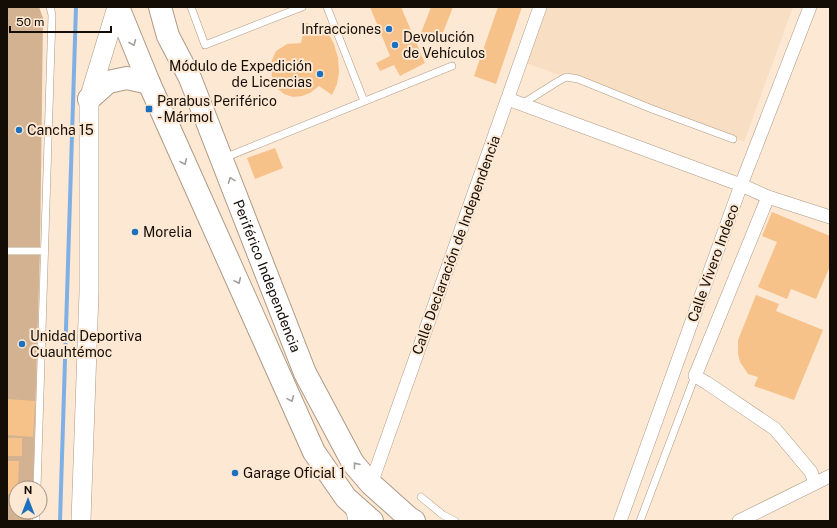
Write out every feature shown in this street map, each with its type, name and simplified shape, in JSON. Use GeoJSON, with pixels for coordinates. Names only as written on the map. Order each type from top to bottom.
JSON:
{"type":"FeatureCollection","features":[{"type":"Feature","properties":{"kind":"highway","name":"Periférico Independencia"},"geometry":{"type":"LineString","coordinates":[[117,7],[149,83],[314,452],[346,498],[372,521]]}},
{"type":"Feature","properties":{"kind":"highway"},"geometry":{"type":"LineString","coordinates":[[147,7],[168,36]]}},
{"type":"Feature","properties":{"kind":"highway","name":"Periférico Independencia"},"geometry":{"type":"LineString","coordinates":[[160,7],[168,36],[190,78],[304,373],[353,462],[371,484],[414,521]]}},
{"type":"Feature","properties":{"kind":"highway"},"geometry":{"type":"LineString","coordinates":[[89,99],[108,82],[127,78],[149,83]]}},
{"type":"Feature","properties":{"kind":"street"},"geometry":{"type":"LineString","coordinates":[[80,521],[89,292],[89,99],[117,7]]}},
{"type":"Feature","properties":{"kind":"street","name":"Calle Declaración de Independencia"},"geometry":{"type":"LineString","coordinates":[[371,484],[540,7]]}},
{"type":"Feature","properties":{"kind":"street","name":"Calle Vivero Indeco"},"geometry":{"type":"LineString","coordinates":[[620,521],[741,185],[810,7]]}},
{"type":"Feature","properties":{"kind":"street"},"geometry":{"type":"LineString","coordinates":[[508,99],[741,185],[768,197],[830,217]]}},
{"type":"Feature","properties":{"kind":"street"},"geometry":{"type":"LineString","coordinates":[[768,197],[695,376],[707,382],[775,429],[811,472],[815,483]]}},
{"type":"Feature","properties":{"kind":"street"},"geometry":{"type":"LineString","coordinates":[[739,521],[830,476]]}},
{"type":"Feature","properties":{"kind":"lane"},"geometry":{"type":"LineString","coordinates":[[37,480],[52,15],[50,7]]}},
{"type":"Feature","properties":{"kind":"lane"},"geometry":{"type":"LineString","coordinates":[[191,7],[205,45],[302,7]]}},
{"type":"Feature","properties":{"kind":"lane"},"geometry":{"type":"LineString","coordinates":[[327,7],[364,102]]}},
{"type":"Feature","properties":{"kind":"lane"},"geometry":{"type":"LineString","coordinates":[[222,159],[452,66]]}},
{"type":"Feature","properties":{"kind":"lane"},"geometry":{"type":"LineString","coordinates":[[522,104],[566,77],[578,79],[733,140]]}},
{"type":"Feature","properties":{"kind":"lane"},"geometry":{"type":"LineString","coordinates":[[7,251],[45,251]]}},
{"type":"Feature","properties":{"kind":"lane"},"geometry":{"type":"LineString","coordinates":[[640,521],[695,376]]}},
{"type":"Feature","properties":{"kind":"lane"},"geometry":{"type":"LineString","coordinates":[[421,497],[443,515],[455,521]]}},
{"type":"Feature","properties":{"kind":"lane"},"geometry":{"type":"LineString","coordinates":[[346,498],[352,521]]}},
{"type":"Feature","properties":{"kind":"shaded area","name":"Unidad Deportiva Cuauhtémoc"},"geometry":{"type":"Polygon","coordinates":[[[7,7],[39,7],[43,18],[40,251],[33,480],[8,480],[8,520],[31,520],[7,521],[7,7]]]}},
{"type":"Feature","properties":{"kind":"shaded area"},"geometry":{"type":"Polygon","coordinates":[[[543,7],[793,7],[744,142],[523,62],[543,7]]]}},
{"type":"Feature","properties":{"kind":"building"},"geometry":{"type":"Polygon","coordinates":[[[370,7],[401,7],[425,63],[400,76],[394,65],[380,71],[376,63],[390,56],[370,7]]]}},
{"type":"Feature","properties":{"kind":"building"},"geometry":{"type":"Polygon","coordinates":[[[431,7],[453,7],[440,40],[421,33],[431,7]]]}},
{"type":"Feature","properties":{"kind":"building"},"geometry":{"type":"Polygon","coordinates":[[[498,7],[522,7],[496,84],[474,76],[498,7]]]}},
{"type":"Feature","properties":{"kind":"building"},"geometry":{"type":"Polygon","coordinates":[[[305,23],[315,25],[327,31],[334,44],[338,58],[339,72],[337,84],[332,95],[319,86],[310,93],[293,97],[284,94],[278,89],[272,77],[271,62],[276,51],[287,44],[301,43],[305,23]]]}},
{"type":"Feature","properties":{"kind":"building"},"geometry":{"type":"Polygon","coordinates":[[[275,148],[283,168],[255,179],[247,158],[275,148]]]}},
{"type":"Feature","properties":{"kind":"building"},"geometry":{"type":"Polygon","coordinates":[[[772,212],[830,236],[830,266],[816,299],[791,289],[787,299],[758,287],[777,242],[762,236],[772,212]]]}},
{"type":"Feature","properties":{"kind":"building"},"geometry":{"type":"Polygon","coordinates":[[[756,295],[779,304],[776,311],[823,330],[794,400],[754,386],[758,377],[748,374],[740,362],[738,354],[738,340],[756,295]]]}},
{"type":"Feature","properties":{"kind":"building"},"geometry":{"type":"Polygon","coordinates":[[[7,399],[35,401],[33,437],[7,435],[7,399]]]}},
{"type":"Feature","properties":{"kind":"building"},"geometry":{"type":"Polygon","coordinates":[[[7,438],[22,438],[22,456],[7,456],[7,438]]]}},
{"type":"Feature","properties":{"kind":"building"},"geometry":{"type":"Polygon","coordinates":[[[7,461],[19,461],[18,480],[8,480],[7,494],[7,461]]]}},
{"type":"Feature","properties":{"kind":"waterway"},"geometry":{"type":"LineString","coordinates":[[60,521],[76,7]]}},
{"type":"Feature","properties":{"kind":"place","name":"Infracciones"},"geometry":{"type":"Point","coordinates":[389,29]}},
{"type":"Feature","properties":{"kind":"place","name":"Devolución de Vehículos"},"geometry":{"type":"Point","coordinates":[395,45]}},
{"type":"Feature","properties":{"kind":"place","name":"Módulo de Expedición de Licencias"},"geometry":{"type":"Point","coordinates":[320,74]}},
{"type":"Feature","properties":{"kind":"place","name":"Parabus Periférico - Mármol"},"geometry":{"type":"Point","coordinates":[149,109]}},
{"type":"Feature","properties":{"kind":"place","name":"Cancha 15"},"geometry":{"type":"Point","coordinates":[19,130]}},
{"type":"Feature","properties":{"kind":"place","name":"Morelia"},"geometry":{"type":"Point","coordinates":[135,232]}},
{"type":"Feature","properties":{"kind":"place","name":"Unidad Deportiva Cuauhtémoc"},"geometry":{"type":"Point","coordinates":[22,344]}},
{"type":"Feature","properties":{"kind":"place","name":"Garage Oficial 1"},"geometry":{"type":"Point","coordinates":[235,473]}}]}
